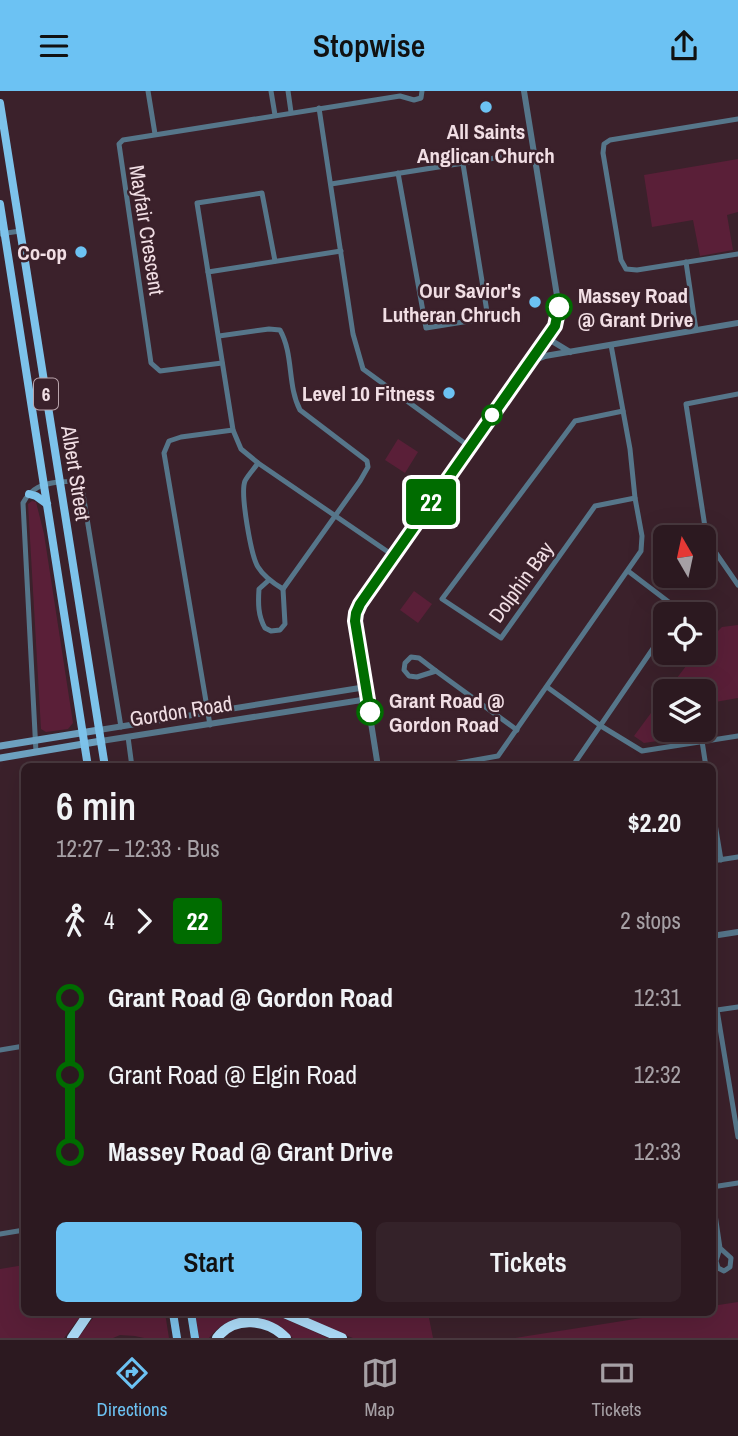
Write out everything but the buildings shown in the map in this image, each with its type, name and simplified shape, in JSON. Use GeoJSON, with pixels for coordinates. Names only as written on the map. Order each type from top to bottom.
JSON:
{"type":"FeatureCollection","features":[{"type":"Feature","properties":{"kind":"highway"},"geometry":{"type":"LineString","coordinates":[[72,1338],[87,1316]]}},
{"type":"Feature","properties":{"kind":"highway"},"geometry":{"type":"LineString","coordinates":[[292,1316],[342,1338]]}},
{"type":"Feature","properties":{"kind":"highway"},"geometry":{"type":"LineString","coordinates":[[217,1338],[230,1327],[248,1322],[268,1325],[286,1338]]}},
{"type":"Feature","properties":{"kind":"main road","name":"Albert Street"},"geometry":{"type":"LineString","coordinates":[[0,103],[104,763]]}},
{"type":"Feature","properties":{"kind":"main road","name":"Albert Street"},"geometry":{"type":"LineString","coordinates":[[0,204],[2,234],[87,763]]}},
{"type":"Feature","properties":{"kind":"main road"},"geometry":{"type":"LineString","coordinates":[[29,494],[47,504]]}},
{"type":"Feature","properties":{"kind":"main road","name":"Gordon Road"},"geometry":{"type":"LineString","coordinates":[[0,746],[99,730]]}},
{"type":"Feature","properties":{"kind":"main road","name":"Gordon Road"},"geometry":{"type":"LineString","coordinates":[[0,758],[101,741]]}},
{"type":"Feature","properties":{"kind":"main road"},"geometry":{"type":"LineString","coordinates":[[173,1316],[177,1338]]}},
{"type":"Feature","properties":{"kind":"main road"},"geometry":{"type":"LineString","coordinates":[[191,1316],[195,1338]]}},
{"type":"Feature","properties":{"kind":"street"},"geometry":{"type":"LineString","coordinates":[[148,91],[155,134]]}},
{"type":"Feature","properties":{"kind":"street"},"geometry":{"type":"LineString","coordinates":[[271,91],[275,115]]}},
{"type":"Feature","properties":{"kind":"street"},"geometry":{"type":"LineString","coordinates":[[288,91],[291,112]]}},
{"type":"Feature","properties":{"kind":"street","name":"Mayfair Crescent"},"geometry":{"type":"LineString","coordinates":[[222,363],[160,371],[151,363],[119,144],[123,140],[155,134],[400,96],[408,91]]}},
{"type":"Feature","properties":{"kind":"street","name":"Mayfair Crescent"},"geometry":{"type":"LineString","coordinates":[[400,96],[414,100],[421,98],[422,91]]}},
{"type":"Feature","properties":{"kind":"street"},"geometry":{"type":"LineString","coordinates":[[378,763],[355,621],[356,613],[365,596],[555,326],[559,308],[524,91]]}},
{"type":"Feature","properties":{"kind":"street"},"geometry":{"type":"LineString","coordinates":[[319,108],[353,334],[363,369],[470,447]]}},
{"type":"Feature","properties":{"kind":"street"},"geometry":{"type":"LineString","coordinates":[[738,119],[610,139],[604,144],[603,153],[621,260],[626,269],[637,270],[738,254]]}},
{"type":"Feature","properties":{"kind":"street"},"geometry":{"type":"LineString","coordinates":[[331,184],[533,152]]}},
{"type":"Feature","properties":{"kind":"street"},"geometry":{"type":"LineString","coordinates":[[398,173],[426,328],[488,318],[463,164]]}},
{"type":"Feature","properties":{"kind":"street"},"geometry":{"type":"LineString","coordinates":[[275,261],[262,193],[197,203],[233,430],[241,449],[258,463],[394,556]]}},
{"type":"Feature","properties":{"kind":"street"},"geometry":{"type":"LineString","coordinates":[[2,234],[20,231]]}},
{"type":"Feature","properties":{"kind":"street"},"geometry":{"type":"LineString","coordinates":[[208,272],[341,251]]}},
{"type":"Feature","properties":{"kind":"street"},"geometry":{"type":"LineString","coordinates":[[685,262],[696,330]]}},
{"type":"Feature","properties":{"kind":"street"},"geometry":{"type":"LineString","coordinates":[[528,363],[570,352],[738,323]]}},
{"type":"Feature","properties":{"kind":"street"},"geometry":{"type":"LineString","coordinates":[[219,337],[269,329],[280,330],[286,341],[295,400],[300,409],[368,461],[368,467],[283,589],[285,624],[280,630],[271,631],[265,628],[260,619],[259,589],[269,580]]}},
{"type":"Feature","properties":{"kind":"street"},"geometry":{"type":"LineString","coordinates":[[547,338],[570,352]]}},
{"type":"Feature","properties":{"kind":"street"},"geometry":{"type":"LineString","coordinates":[[459,763],[498,756],[641,551],[642,535],[635,498],[631,449],[611,345]]}},
{"type":"Feature","properties":{"kind":"street"},"geometry":{"type":"LineString","coordinates":[[738,394],[687,404],[707,540],[738,585]]}},
{"type":"Feature","properties":{"kind":"street","name":"Dolphin Bay"},"geometry":{"type":"LineString","coordinates":[[623,411],[575,421],[442,599],[501,638],[595,506],[635,498]]}},
{"type":"Feature","properties":{"kind":"street"},"geometry":{"type":"LineString","coordinates":[[210,725],[164,453],[169,441],[181,437],[233,430]]}},
{"type":"Feature","properties":{"kind":"street"},"geometry":{"type":"LineString","coordinates":[[258,463],[245,482],[243,495],[254,559],[269,580],[283,589]]}},
{"type":"Feature","properties":{"kind":"street"},"geometry":{"type":"LineString","coordinates":[[36,752],[23,503],[33,489],[44,485],[70,482],[83,494],[121,727]]}},
{"type":"Feature","properties":{"kind":"street"},"geometry":{"type":"LineString","coordinates":[[628,571],[669,602]]}},
{"type":"Feature","properties":{"kind":"street"},"geometry":{"type":"LineString","coordinates":[[575,763],[653,649]]}},
{"type":"Feature","properties":{"kind":"street"},"geometry":{"type":"LineString","coordinates":[[436,671],[417,677],[409,676],[404,670],[405,663],[411,657],[419,658],[517,730]]}},
{"type":"Feature","properties":{"kind":"street","name":"Gordon Road"},"geometry":{"type":"LineString","coordinates":[[99,730],[366,687]]}},
{"type":"Feature","properties":{"kind":"street"},"geometry":{"type":"LineString","coordinates":[[547,687],[601,726],[642,751],[696,742]]}},
{"type":"Feature","properties":{"kind":"street","name":"Gordon Road"},"geometry":{"type":"LineString","coordinates":[[101,741],[368,699]]}},
{"type":"Feature","properties":{"kind":"street"},"geometry":{"type":"LineString","coordinates":[[289,700],[291,712]]}},
{"type":"Feature","properties":{"kind":"street"},"geometry":{"type":"LineString","coordinates":[[716,739],[738,736]]}},
{"type":"Feature","properties":{"kind":"street"},"geometry":{"type":"LineString","coordinates":[[128,737],[131,763]]}},
{"type":"Feature","properties":{"kind":"street"},"geometry":{"type":"LineString","coordinates":[[702,742],[705,763]]}},
{"type":"Feature","properties":{"kind":"street"},"geometry":{"type":"LineString","coordinates":[[716,830],[721,860]]}},
{"type":"Feature","properties":{"kind":"street"},"geometry":{"type":"LineString","coordinates":[[716,861],[738,857]]}},
{"type":"Feature","properties":{"kind":"street"},"geometry":{"type":"LineString","coordinates":[[716,935],[738,932]]}},
{"type":"Feature","properties":{"kind":"street"},"geometry":{"type":"LineString","coordinates":[[738,1007],[717,1010],[738,1137]]}},
{"type":"Feature","properties":{"kind":"street"},"geometry":{"type":"LineString","coordinates":[[0,1050],[21,1046]]}},
{"type":"Feature","properties":{"kind":"street"},"geometry":{"type":"LineString","coordinates":[[716,1186],[738,1183]]}},
{"type":"Feature","properties":{"kind":"street"},"geometry":{"type":"LineString","coordinates":[[716,1221],[720,1248]]}},
{"type":"Feature","properties":{"kind":"street"},"geometry":{"type":"LineString","coordinates":[[0,1232],[21,1230]]}},
{"type":"Feature","properties":{"kind":"shaded area"},"geometry":{"type":"Polygon","coordinates":[[[738,159],[738,212],[727,215],[733,250],[700,256],[693,220],[652,227],[644,175],[738,159]]]}},
{"type":"Feature","properties":{"kind":"shaded area"},"geometry":{"type":"Polygon","coordinates":[[[398,439],[418,452],[405,473],[385,460],[398,439]]]}},
{"type":"Feature","properties":{"kind":"shaded area"},"geometry":{"type":"Polygon","coordinates":[[[36,502],[44,534],[73,723],[68,729],[46,732],[41,729],[28,504],[36,502]]]}},
{"type":"Feature","properties":{"kind":"shaded area"},"geometry":{"type":"Polygon","coordinates":[[[414,591],[432,604],[418,623],[400,610],[414,591]]]}},
{"type":"Feature","properties":{"kind":"shaded area"},"geometry":{"type":"Polygon","coordinates":[[[738,625],[738,698],[716,702],[716,679],[676,679],[687,665],[716,665],[716,633],[722,627],[738,625]]]}},
{"type":"Feature","properties":{"kind":"shaded area"},"geometry":{"type":"Polygon","coordinates":[[[653,710],[653,742],[644,743],[634,736],[653,710]]]}},
{"type":"Feature","properties":{"kind":"shaded area"},"geometry":{"type":"Polygon","coordinates":[[[21,1266],[21,1316],[81,1316],[64,1338],[0,1338],[0,1269],[21,1266]]]}},
{"type":"Feature","properties":{"kind":"shaded area"},"geometry":{"type":"Polygon","coordinates":[[[738,1302],[738,1338],[515,1338],[654,1316],[716,1316],[716,1305],[738,1302]]]}},
{"type":"Feature","properties":{"kind":"shaded area"},"geometry":{"type":"Polygon","coordinates":[[[95,1316],[165,1316],[169,1338],[120,1335],[113,1338],[78,1338],[95,1316]]]}},
{"type":"Feature","properties":{"kind":"shaded area"},"geometry":{"type":"Polygon","coordinates":[[[195,1316],[279,1316],[328,1338],[293,1338],[273,1323],[251,1317],[228,1322],[209,1338],[199,1338],[195,1316]]]}},
{"type":"Feature","properties":{"kind":"shaded area"},"geometry":{"type":"Polygon","coordinates":[[[300,1316],[429,1316],[433,1338],[353,1338],[300,1316]]]}},
{"type":"Feature","properties":{"kind":"bus line","name":"22"},"geometry":{"type":"LineString","coordinates":[[370,712],[355,621],[360,604],[555,326],[559,307]]}},
{"type":"Feature","properties":{"kind":"place","name":"All Saints Anglican Church"},"geometry":{"type":"Point","coordinates":[486,107]}},
{"type":"Feature","properties":{"kind":"place","name":"Co-op"},"geometry":{"type":"Point","coordinates":[81,252]}},
{"type":"Feature","properties":{"kind":"place","name":"Our Savior's Lutheran Chruch"},"geometry":{"type":"Point","coordinates":[535,302]}},
{"type":"Feature","properties":{"kind":"place","name":"Massey Road @ Grant Drive"},"geometry":{"type":"Point","coordinates":[559,307]}},
{"type":"Feature","properties":{"kind":"place","name":"Level 10 Fitness"},"geometry":{"type":"Point","coordinates":[449,393]}},
{"type":"Feature","properties":{"kind":"place","name":"Grant Road @ Gordon Road"},"geometry":{"type":"Point","coordinates":[370,712]}}]}
